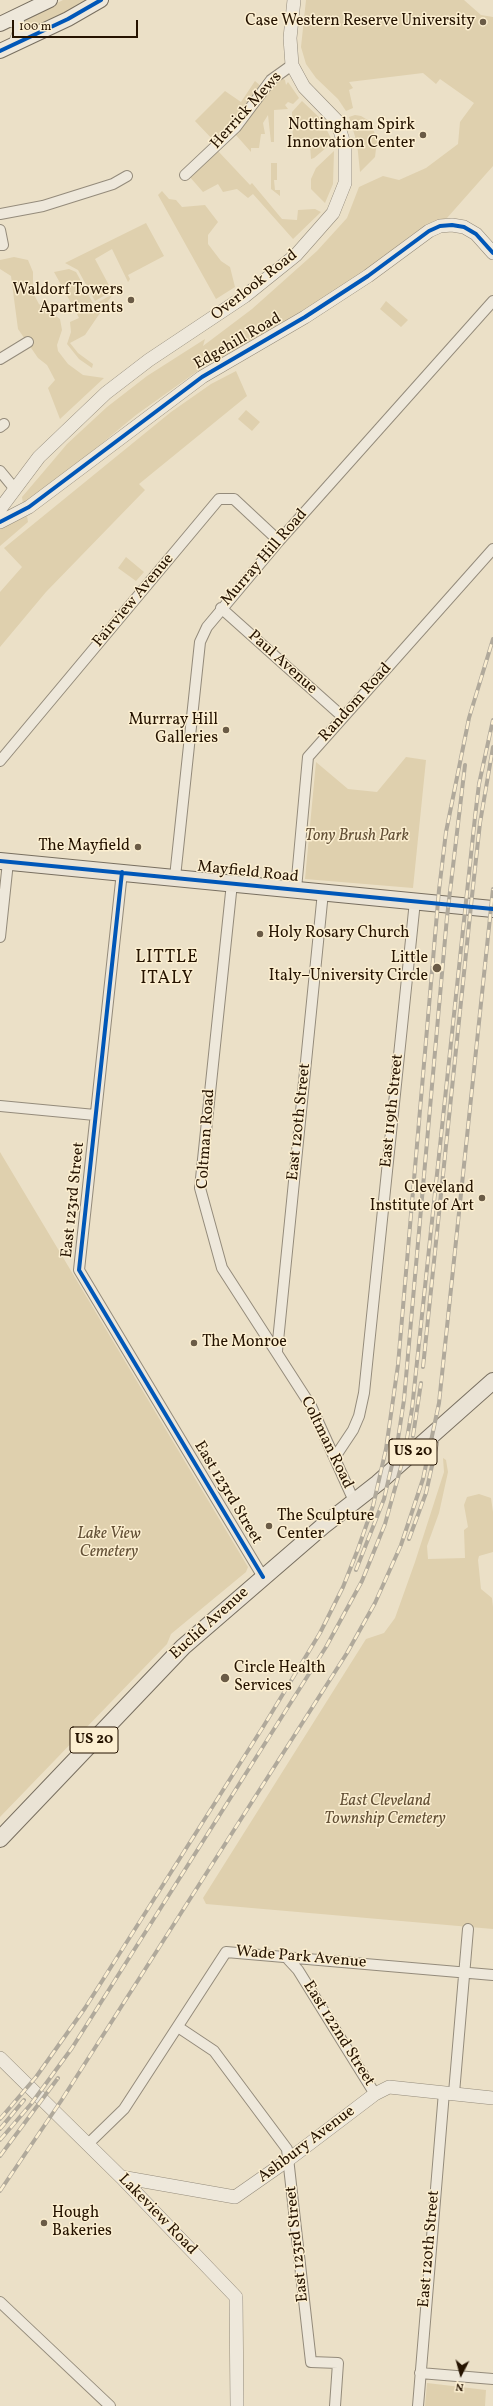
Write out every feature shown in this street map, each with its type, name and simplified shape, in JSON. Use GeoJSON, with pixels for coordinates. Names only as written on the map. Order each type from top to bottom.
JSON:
{"type":"FeatureCollection","features":[{"type":"Feature","properties":{"kind":"main road"},"geometry":{"type":"LineString","coordinates":[[5,22],[50,0]]}},
{"type":"Feature","properties":{"kind":"main road"},"geometry":{"type":"LineString","coordinates":[[0,51],[68,20],[101,0]]}},
{"type":"Feature","properties":{"kind":"main road","name":"Mayfield Road"},"geometry":{"type":"LineString","coordinates":[[4,862],[122,872],[493,909]]}},
{"type":"Feature","properties":{"kind":"main road","name":"Euclid Avenue"},"geometry":{"type":"LineString","coordinates":[[0,1839],[183,1646],[263,1577],[384,1478],[493,1381]]}},
{"type":"Feature","properties":{"kind":"street","name":"Overlook Road"},"geometry":{"type":"LineString","coordinates":[[0,509],[14,488],[62,434],[106,392],[149,360],[245,296],[296,255],[317,234],[333,213],[342,194],[345,177],[346,147],[342,130],[330,112],[304,87],[292,65],[290,38],[294,0]]}},
{"type":"Feature","properties":{"kind":"street"},"geometry":{"type":"LineString","coordinates":[[5,22],[18,23],[20,30],[15,44]]}},
{"type":"Feature","properties":{"kind":"street","name":"Herrick Mews"},"geometry":{"type":"LineString","coordinates":[[185,175],[236,127],[271,80],[292,65]]}},
{"type":"Feature","properties":{"kind":"street"},"geometry":{"type":"LineString","coordinates":[[0,214],[43,206],[113,184],[127,176]]}},
{"type":"Feature","properties":{"kind":"street","name":"Edgehill Road"},"geometry":{"type":"LineString","coordinates":[[0,522],[29,507],[202,377],[311,313],[368,276],[429,231],[440,226],[452,225],[464,227],[476,234],[493,253]]}},
{"type":"Feature","properties":{"kind":"street"},"geometry":{"type":"LineString","coordinates":[[0,230],[1,245]]}},
{"type":"Feature","properties":{"kind":"street","name":"Murray Hill Road"},"geometry":{"type":"LineString","coordinates":[[175,878],[200,642],[206,627],[278,541],[493,301]]}},
{"type":"Feature","properties":{"kind":"street"},"geometry":{"type":"LineString","coordinates":[[0,359],[28,342]]}},
{"type":"Feature","properties":{"kind":"street"},"geometry":{"type":"LineString","coordinates":[[0,471],[14,488]]}},
{"type":"Feature","properties":{"kind":"street","name":"Fairview Avenue"},"geometry":{"type":"LineString","coordinates":[[0,761],[219,499],[234,499],[278,541]]}},
{"type":"Feature","properties":{"kind":"street","name":"Random Road"},"geometry":{"type":"LineString","coordinates":[[296,889],[307,759],[493,549]]}},
{"type":"Feature","properties":{"kind":"street","name":"Paul Avenue"},"geometry":{"type":"LineString","coordinates":[[221,608],[343,717]]}},
{"type":"Feature","properties":{"kind":"street"},"geometry":{"type":"LineString","coordinates":[[0,937],[4,862]]}},
{"type":"Feature","properties":{"kind":"street","name":"East 123rd Street"},"geometry":{"type":"LineString","coordinates":[[122,872],[79,1270],[263,1577]]}},
{"type":"Feature","properties":{"kind":"street","name":"Coltman Road"},"geometry":{"type":"LineString","coordinates":[[232,883],[200,1188],[222,1268],[277,1351],[310,1406],[335,1457],[354,1502]]}},
{"type":"Feature","properties":{"kind":"street","name":"East 120th Street"},"geometry":{"type":"LineString","coordinates":[[277,1351],[323,892]]}},
{"type":"Feature","properties":{"kind":"street","name":"East 119th Street"},"geometry":{"type":"LineString","coordinates":[[335,1457],[353,1430],[359,1416],[364,1393],[415,901]]}},
{"type":"Feature","properties":{"kind":"street"},"geometry":{"type":"LineString","coordinates":[[0,1106],[95,1115]]}},
{"type":"Feature","properties":{"kind":"street","name":"East 120th Street"},"geometry":{"type":"LineString","coordinates":[[418,2406],[420,2373],[449,2093],[468,1929]]}},
{"type":"Feature","properties":{"kind":"street","name":"Wade Park Avenue"},"geometry":{"type":"LineString","coordinates":[[88,2144],[123,2111],[226,1952],[493,1975]]}},
{"type":"Feature","properties":{"kind":"street","name":"East 122nd Street"},"geometry":{"type":"LineString","coordinates":[[285,1956],[298,1970],[375,2094]]}},
{"type":"Feature","properties":{"kind":"street","name":"East 123rd Street"},"geometry":{"type":"LineString","coordinates":[[178,2027],[214,2051],[287,2149],[311,2362],[338,2363],[335,2406]]}},
{"type":"Feature","properties":{"kind":"street","name":"Lakeview Road"},"geometry":{"type":"LineString","coordinates":[[0,2058],[121,2177],[236,2297],[236,2406]]}},
{"type":"Feature","properties":{"kind":"street","name":"Ashbury Avenue"},"geometry":{"type":"LineString","coordinates":[[121,2177],[235,2197],[288,2160],[375,2094],[389,2087],[493,2098]]}},
{"type":"Feature","properties":{"kind":"street"},"geometry":{"type":"LineString","coordinates":[[0,2302],[110,2406]]}},
{"type":"Feature","properties":{"kind":"street"},"geometry":{"type":"LineString","coordinates":[[420,2373],[493,2379]]}},
{"type":"Feature","properties":{"kind":"green space"},"geometry":{"type":"Polygon","coordinates":[[[63,0],[92,0],[22,37],[22,21],[63,0]]]}},
{"type":"Feature","properties":{"kind":"green space"},"geometry":{"type":"Polygon","coordinates":[[[306,0],[464,0],[481,15],[493,17],[493,166],[447,218],[425,226],[410,236],[349,284],[238,350],[206,365],[136,415],[77,464],[23,504],[22,497],[67,444],[107,407],[147,376],[205,339],[203,346],[252,309],[317,251],[347,218],[359,187],[383,176],[399,180],[426,168],[458,144],[460,122],[474,103],[440,79],[436,84],[423,73],[349,82],[353,88],[349,90],[353,108],[346,111],[338,99],[316,78],[306,64],[301,47],[306,0]]]}},
{"type":"Feature","properties":{"kind":"green space"},"geometry":{"type":"Polygon","coordinates":[[[282,78],[285,80],[286,85],[288,82],[299,98],[293,104],[288,102],[285,105],[288,109],[274,110],[274,142],[271,142],[268,115],[263,123],[265,134],[261,134],[259,148],[251,148],[251,152],[235,134],[215,142],[195,121],[225,91],[241,102],[255,81],[262,87],[282,78]]]}},
{"type":"Feature","properties":{"kind":"green space"},"geometry":{"type":"Polygon","coordinates":[[[302,101],[321,119],[333,142],[311,159],[310,145],[293,145],[292,112],[302,101]]]}},
{"type":"Feature","properties":{"kind":"green space"},"geometry":{"type":"Polygon","coordinates":[[[355,115],[361,116],[371,122],[377,141],[375,157],[360,172],[357,143],[349,117],[355,115]]]}},
{"type":"Feature","properties":{"kind":"green space"},"geometry":{"type":"Polygon","coordinates":[[[218,151],[250,185],[252,183],[282,219],[297,220],[298,210],[315,209],[321,212],[293,239],[253,194],[248,198],[237,189],[223,192],[218,184],[203,192],[189,176],[218,151]]]}},
{"type":"Feature","properties":{"kind":"green space"},"geometry":{"type":"Polygon","coordinates":[[[334,151],[333,184],[325,203],[311,189],[311,179],[316,168],[334,151]]]}},
{"type":"Feature","properties":{"kind":"green space"},"geometry":{"type":"Polygon","coordinates":[[[271,163],[277,163],[277,180],[274,180],[275,190],[280,190],[280,196],[271,189],[271,163]]]}},
{"type":"Feature","properties":{"kind":"green space"},"geometry":{"type":"Polygon","coordinates":[[[162,191],[169,199],[176,200],[182,207],[205,205],[218,222],[208,235],[208,244],[221,261],[230,267],[235,287],[216,299],[158,195],[162,191]]]}},
{"type":"Feature","properties":{"kind":"green space"},"geometry":{"type":"Polygon","coordinates":[[[146,223],[164,256],[128,275],[130,279],[128,282],[112,249],[95,259],[112,291],[95,301],[78,270],[65,263],[146,223]]]}},
{"type":"Feature","properties":{"kind":"green space"},"geometry":{"type":"Polygon","coordinates":[[[14,257],[28,260],[33,272],[33,293],[39,304],[60,319],[62,330],[57,345],[58,351],[68,364],[83,375],[104,378],[60,419],[48,388],[55,380],[47,365],[38,358],[18,329],[11,276],[0,269],[0,260],[14,257]]]}},
{"type":"Feature","properties":{"kind":"green space"},"geometry":{"type":"Polygon","coordinates":[[[69,269],[76,272],[93,303],[76,312],[54,272],[69,269]]]}},
{"type":"Feature","properties":{"kind":"green space"},"geometry":{"type":"Polygon","coordinates":[[[113,294],[85,335],[70,343],[78,353],[93,364],[92,368],[79,359],[67,344],[71,332],[70,322],[79,318],[77,314],[113,294]]]}},
{"type":"Feature","properties":{"kind":"green space"},"geometry":{"type":"Polygon","coordinates":[[[386,301],[408,320],[401,327],[380,309],[386,301]]]}},
{"type":"Feature","properties":{"kind":"green space"},"geometry":{"type":"Polygon","coordinates":[[[236,371],[247,396],[139,484],[145,490],[46,592],[0,647],[0,592],[22,567],[4,548],[171,412],[211,384],[236,371]]]}},
{"type":"Feature","properties":{"kind":"green space"},"geometry":{"type":"Polygon","coordinates":[[[246,410],[260,422],[252,431],[238,419],[246,410]]]}},
{"type":"Feature","properties":{"kind":"green space"},"geometry":{"type":"Polygon","coordinates":[[[27,516],[28,522],[0,546],[0,529],[27,516]]]}},
{"type":"Feature","properties":{"kind":"green space"},"geometry":{"type":"Polygon","coordinates":[[[126,557],[144,572],[136,581],[118,568],[126,557]]]}},
{"type":"Feature","properties":{"kind":"green space","name":"Tony Brush Park"},"geometry":{"type":"Polygon","coordinates":[[[406,757],[426,760],[413,888],[305,879],[316,762],[348,789],[377,792],[406,757]]]}},
{"type":"Feature","properties":{"kind":"green space","name":"Lake View Cemetery"},"geometry":{"type":"Polygon","coordinates":[[[0,1152],[248,1567],[246,1572],[171,1634],[167,1644],[0,1817],[0,1152]]]}},
{"type":"Feature","properties":{"kind":"green space","name":"East Cleveland Township Cemetery"},"geometry":{"type":"Polygon","coordinates":[[[443,1458],[446,1460],[448,1472],[439,1513],[427,1546],[428,1559],[465,1558],[464,1530],[468,1527],[464,1505],[467,1497],[479,1494],[491,1498],[493,1512],[493,1552],[479,1556],[478,1560],[481,1589],[492,1598],[493,1607],[493,1929],[206,1904],[203,1898],[366,1639],[384,1633],[395,1618],[444,1472],[443,1458]]]}},
{"type":"Feature","properties":{"kind":"green space"},"geometry":{"type":"Polygon","coordinates":[[[427,2383],[486,2390],[485,2406],[425,2406],[427,2383]]]}},
{"type":"Feature","properties":{"kind":"railway"},"geometry":{"type":"LineString","coordinates":[[0,2119],[36,2077],[85,2008],[263,1727],[320,1633],[343,1587],[373,1506],[386,1449],[398,1365],[439,890],[446,832],[469,718],[493,639]]}},
{"type":"Feature","properties":{"kind":"railway"},"geometry":{"type":"LineString","coordinates":[[0,2140],[31,2104],[72,2048],[326,1647],[362,1581],[385,1524],[404,1456],[412,1409],[475,817],[479,784],[493,720]]}},
{"type":"Feature","properties":{"kind":"railway"},"geometry":{"type":"LineString","coordinates":[[423,1367],[480,823],[493,747]]}},
{"type":"Feature","properties":{"kind":"railway"},"geometry":{"type":"LineString","coordinates":[[356,1570],[384,1499],[398,1439],[404,1400],[447,917],[465,765]]}},
{"type":"Feature","properties":{"kind":"railway"},"geometry":{"type":"LineString","coordinates":[[0,2191],[61,2101],[347,1653],[375,1603],[401,1545],[423,1479],[439,1403],[493,889]]}},
{"type":"Feature","properties":{"kind":"railway"},"geometry":{"type":"LineString","coordinates":[[413,1436],[421,1383]]}},
{"type":"Feature","properties":{"kind":"railway"},"geometry":{"type":"LineString","coordinates":[[409,1539],[426,1493],[437,1443]]}},
{"type":"Feature","properties":{"kind":"railway"},"geometry":{"type":"LineString","coordinates":[[0,2156],[58,2078]]}},
{"type":"Feature","properties":{"kind":"railway"},"geometry":{"type":"LineString","coordinates":[[0,2129],[24,2100]]}},
{"type":"Feature","properties":{"kind":"cycle path"},"geometry":{"type":"LineString","coordinates":[[0,51],[68,19],[101,0]]}},
{"type":"Feature","properties":{"kind":"cycle path"},"geometry":{"type":"LineString","coordinates":[[0,522],[29,507],[202,377],[305,317],[368,276],[429,231],[440,226],[452,225],[464,227],[476,234],[493,253]]}},
{"type":"Feature","properties":{"kind":"cycle path"},"geometry":{"type":"LineString","coordinates":[[0,861],[493,909]]}},
{"type":"Feature","properties":{"kind":"cycle path"},"geometry":{"type":"LineString","coordinates":[[122,872],[79,1270],[263,1577]]}},
{"type":"Feature","properties":{"kind":"place","name":"Case Western Reserve University"},"geometry":{"type":"Point","coordinates":[483,22]}},
{"type":"Feature","properties":{"kind":"place","name":"Nottingham Spirk Innovation Center"},"geometry":{"type":"Point","coordinates":[423,135]}},
{"type":"Feature","properties":{"kind":"place","name":"Waldorf Towers Apartments"},"geometry":{"type":"Point","coordinates":[131,300]}},
{"type":"Feature","properties":{"kind":"place","name":"Murrray Hill Galleries"},"geometry":{"type":"Point","coordinates":[226,730]}},
{"type":"Feature","properties":{"kind":"place","name":"The Mayfield"},"geometry":{"type":"Point","coordinates":[138,847]}},
{"type":"Feature","properties":{"kind":"place","name":"Holy Rosary Church"},"geometry":{"type":"Point","coordinates":[260,934]}},
{"type":"Feature","properties":{"kind":"place","name":"Little Italy–University Circle"},"geometry":{"type":"Point","coordinates":[437,968]}},
{"type":"Feature","properties":{"kind":"place","name":"Cleveland Institute of Art"},"geometry":{"type":"Point","coordinates":[482,1198]}},
{"type":"Feature","properties":{"kind":"place","name":"The Monroe"},"geometry":{"type":"Point","coordinates":[194,1343]}},
{"type":"Feature","properties":{"kind":"place","name":"The Sculpture Center"},"geometry":{"type":"Point","coordinates":[269,1526]}},
{"type":"Feature","properties":{"kind":"place","name":"Circle Health Services"},"geometry":{"type":"Point","coordinates":[225,1678]}},
{"type":"Feature","properties":{"kind":"place","name":"Hough Bakeries"},"geometry":{"type":"Point","coordinates":[44,2223]}},
{"type":"Feature","properties":{"kind":"district","name":"LITTLE ITALY"},"geometry":{"type":"Point","coordinates":[167,969]}}]}
